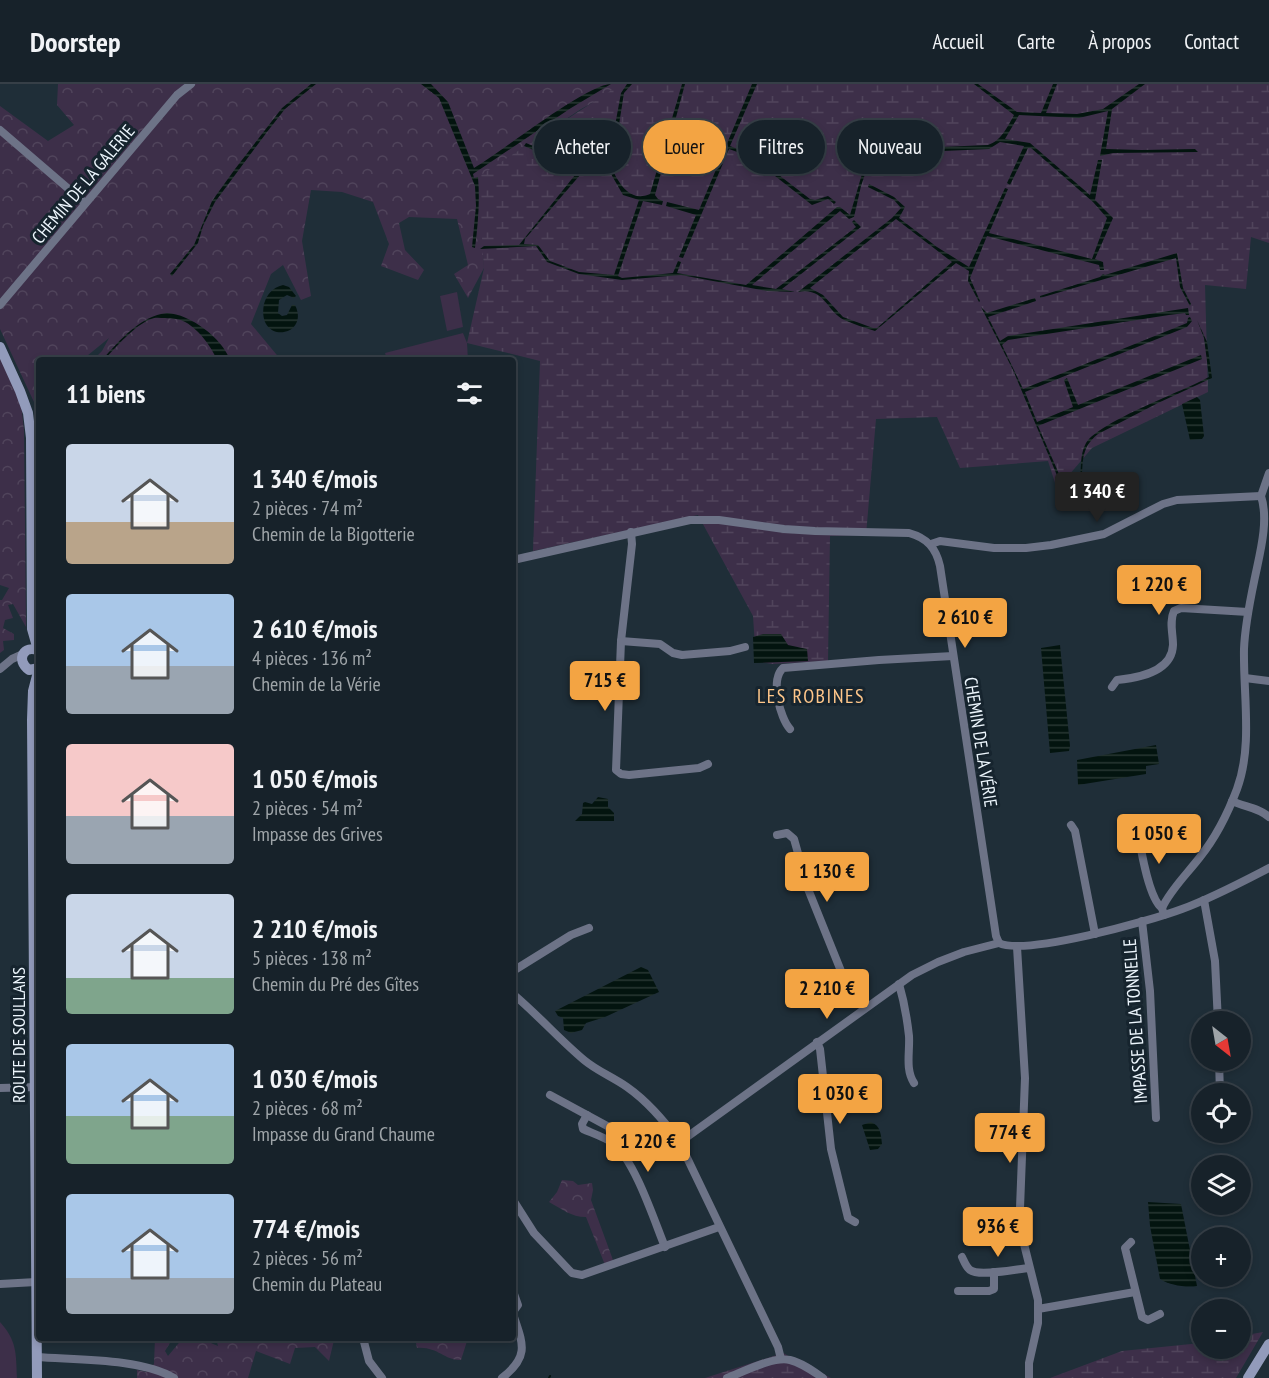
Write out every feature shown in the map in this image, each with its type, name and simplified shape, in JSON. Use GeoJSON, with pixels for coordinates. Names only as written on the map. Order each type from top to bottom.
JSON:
{"type":"FeatureCollection","features":[{"type":"Feature","properties":{"kind":"main road"},"geometry":{"type":"LineString","coordinates":[[0,347],[27,411],[32,448],[32,629],[36,642]]}},
{"type":"Feature","properties":{"kind":"main road"},"geometry":{"type":"LineString","coordinates":[[24,652],[32,629]]}},
{"type":"Feature","properties":{"kind":"main road"},"geometry":{"type":"LineString","coordinates":[[24,652],[32,648],[36,650]]}},
{"type":"Feature","properties":{"kind":"main road","name":"ROUTE DE SOULLANS"},"geometry":{"type":"LineString","coordinates":[[24,652],[21,660],[33,691]]}},
{"type":"Feature","properties":{"kind":"main road"},"geometry":{"type":"LineString","coordinates":[[25,667],[36,669]]}},
{"type":"Feature","properties":{"kind":"main road","name":"ROUTE DE SOULLANS"},"geometry":{"type":"LineString","coordinates":[[36,680],[33,691],[36,988]]}},
{"type":"Feature","properties":{"kind":"main road","name":"ROUTE DE SOULLANS"},"geometry":{"type":"LineString","coordinates":[[37,1341],[37,1378]]}},
{"type":"Feature","properties":{"kind":"main road"},"geometry":{"type":"LineString","coordinates":[[1248,1378],[1269,1344]]}},
{"type":"Feature","properties":{"kind":"street","name":"CHEMIN DE LA GALERIE"},"geometry":{"type":"LineString","coordinates":[[0,305],[177,95],[191,84]]}},
{"type":"Feature","properties":{"kind":"street"},"geometry":{"type":"LineString","coordinates":[[0,130],[85,203]]}},
{"type":"Feature","properties":{"kind":"street"},"geometry":{"type":"LineString","coordinates":[[1163,911],[1167,897],[1207,848],[1238,787],[1245,743],[1244,646],[1248,612],[1263,536],[1265,516],[1261,496],[1269,473]]}},
{"type":"Feature","properties":{"kind":"street"},"geometry":{"type":"LineString","coordinates":[[516,559],[690,520],[719,520],[784,530],[909,533],[931,544],[940,541],[994,548],[1026,548],[1104,534],[1162,504],[1177,500],[1261,496]]}},
{"type":"Feature","properties":{"kind":"street"},"geometry":{"type":"LineString","coordinates":[[631,532],[632,544],[621,641],[615,767],[618,772],[629,775],[699,768],[708,764]]}},
{"type":"Feature","properties":{"kind":"street","name":"CHEMIN DE LA VÉRIE"},"geometry":{"type":"LineString","coordinates":[[931,544],[940,566],[996,936],[999,943]]}},
{"type":"Feature","properties":{"kind":"street"},"geometry":{"type":"LineString","coordinates":[[1112,687],[1117,680],[1146,676],[1171,655],[1173,647],[1171,618],[1174,611],[1181,608],[1248,612]]}},
{"type":"Feature","properties":{"kind":"street"},"geometry":{"type":"LineString","coordinates":[[621,641],[660,644],[673,653],[682,655],[730,651],[745,647]]}},
{"type":"Feature","properties":{"kind":"street"},"geometry":{"type":"LineString","coordinates":[[0,670],[24,652]]}},
{"type":"Feature","properties":{"kind":"street"},"geometry":{"type":"LineString","coordinates":[[790,729],[781,712],[776,684],[777,676],[783,668],[953,656]]}},
{"type":"Feature","properties":{"kind":"street"},"geometry":{"type":"LineString","coordinates":[[0,670],[8,666],[25,667]]}},
{"type":"Feature","properties":{"kind":"street"},"geometry":{"type":"LineString","coordinates":[[1245,678],[1269,681]]}},
{"type":"Feature","properties":{"kind":"street"},"geometry":{"type":"LineString","coordinates":[[1232,801],[1245,807],[1261,810],[1269,817]]}},
{"type":"Feature","properties":{"kind":"street"},"geometry":{"type":"LineString","coordinates":[[1071,825],[1075,831],[1095,934]]}},
{"type":"Feature","properties":{"kind":"street"},"geometry":{"type":"LineString","coordinates":[[777,835],[787,833],[794,839],[808,889],[826,936],[843,976],[864,1009]]}},
{"type":"Feature","properties":{"kind":"street"},"geometry":{"type":"LineString","coordinates":[[1138,833],[1154,896],[1163,911]]}},
{"type":"Feature","properties":{"kind":"street"},"geometry":{"type":"LineString","coordinates":[[680,1142],[899,984],[938,962],[964,952],[999,943],[1017,947],[1095,934],[1142,921],[1163,911],[1204,900],[1269,868]]}},
{"type":"Feature","properties":{"kind":"street"},"geometry":{"type":"LineString","coordinates":[[1204,900],[1215,961],[1217,1011]]}},
{"type":"Feature","properties":{"kind":"street","name":"IMPASSE DE LA TONNELLE"},"geometry":{"type":"LineString","coordinates":[[1142,921],[1150,991],[1156,1118]]}},
{"type":"Feature","properties":{"kind":"street"},"geometry":{"type":"LineString","coordinates":[[516,969],[571,935],[589,928]]}},
{"type":"Feature","properties":{"kind":"street"},"geometry":{"type":"LineString","coordinates":[[1017,947],[1025,1078],[1021,1232],[1038,1300],[1038,1323],[1029,1363],[1029,1378]]}},
{"type":"Feature","properties":{"kind":"street"},"geometry":{"type":"LineString","coordinates":[[899,984],[905,1004],[909,1039],[909,1075],[914,1083]]}},
{"type":"Feature","properties":{"kind":"street"},"geometry":{"type":"LineString","coordinates":[[516,997],[585,1061],[645,1101],[680,1142],[778,1347],[781,1359]]}},
{"type":"Feature","properties":{"kind":"street"},"geometry":{"type":"LineString","coordinates":[[817,1042],[820,1049],[831,1149],[849,1218],[855,1222]]}},
{"type":"Feature","properties":{"kind":"street"},"geometry":{"type":"LineString","coordinates":[[0,1088],[36,1087]]}},
{"type":"Feature","properties":{"kind":"street"},"geometry":{"type":"LineString","coordinates":[[550,1095],[609,1127],[612,1143]]}},
{"type":"Feature","properties":{"kind":"street"},"geometry":{"type":"LineString","coordinates":[[587,1115],[582,1124],[583,1129],[612,1143],[624,1156],[633,1171],[666,1247]]}},
{"type":"Feature","properties":{"kind":"street"},"geometry":{"type":"LineString","coordinates":[[516,1205],[534,1233],[576,1275],[588,1274],[719,1227]]}},
{"type":"Feature","properties":{"kind":"street"},"geometry":{"type":"LineString","coordinates":[[1131,1242],[1125,1248],[1142,1317],[1148,1320],[1160,1314]]}},
{"type":"Feature","properties":{"kind":"street"},"geometry":{"type":"LineString","coordinates":[[962,1257],[973,1272],[1029,1268]]}},
{"type":"Feature","properties":{"kind":"street"},"geometry":{"type":"LineString","coordinates":[[958,1291],[994,1289],[994,1272]]}},
{"type":"Feature","properties":{"kind":"street"},"geometry":{"type":"LineString","coordinates":[[0,1284],[36,1282]]}},
{"type":"Feature","properties":{"kind":"street"},"geometry":{"type":"LineString","coordinates":[[1038,1309],[1135,1292]]}},
{"type":"Feature","properties":{"kind":"street"},"geometry":{"type":"LineString","coordinates":[[502,1378],[515,1368],[521,1358],[523,1344],[516,1322]]}},
{"type":"Feature","properties":{"kind":"street"},"geometry":{"type":"LineString","coordinates":[[364,1341],[369,1361],[382,1378]]}},
{"type":"Feature","properties":{"kind":"street"},"geometry":{"type":"LineString","coordinates":[[37,1357],[151,1367],[174,1378]]}},
{"type":"Feature","properties":{"kind":"street"},"geometry":{"type":"LineString","coordinates":[[727,1378],[781,1359],[801,1364],[823,1378]]}},
{"type":"Feature","properties":{"kind":"green space"},"geometry":{"type":"Polygon","coordinates":[[[58,84],[627,84],[565,120],[534,120],[534,140],[481,176],[484,268],[468,298],[454,274],[468,265],[457,219],[409,217],[399,223],[405,250],[424,270],[418,280],[381,266],[389,244],[373,202],[342,192],[311,190],[302,241],[311,296],[301,300],[283,265],[271,274],[251,324],[278,357],[96,357],[109,338],[86,357],[36,357],[36,400],[34,402],[0,329],[0,106],[48,141],[74,125],[57,105],[58,84]]]}},
{"type":"Feature","properties":{"kind":"green space"},"geometry":{"type":"Polygon","coordinates":[[[621,84],[1269,84],[1269,243],[1251,237],[1246,289],[1205,285],[1208,392],[1092,448],[1057,489],[1048,461],[960,468],[937,417],[876,419],[866,535],[830,536],[828,661],[772,664],[756,661],[753,616],[698,515],[533,551],[540,361],[467,343],[484,268],[478,177],[534,141],[534,174],[631,174],[631,120],[566,120],[621,84]]]}},
{"type":"Feature","properties":{"kind":"green space"},"geometry":{"type":"Polygon","coordinates":[[[457,292],[463,327],[447,331],[440,296],[457,292]]]}},
{"type":"Feature","properties":{"kind":"green space"},"geometry":{"type":"Polygon","coordinates":[[[463,333],[467,343],[468,357],[386,357],[385,353],[463,333]]]}},
{"type":"Feature","properties":{"kind":"green space"},"geometry":{"type":"Polygon","coordinates":[[[0,358],[21,404],[24,430],[26,627],[13,604],[8,605],[13,618],[5,620],[3,628],[14,634],[14,640],[3,641],[4,650],[0,653],[0,600],[9,588],[0,585],[0,358]]]}},
{"type":"Feature","properties":{"kind":"green space"},"geometry":{"type":"Polygon","coordinates":[[[562,1180],[573,1181],[578,1185],[592,1183],[591,1200],[613,1260],[605,1265],[586,1217],[571,1214],[549,1202],[557,1192],[562,1180]]]}},
{"type":"Feature","properties":{"kind":"green space"},"geometry":{"type":"Polygon","coordinates":[[[0,1322],[13,1341],[17,1378],[0,1378],[0,1322]]]}},
{"type":"Feature","properties":{"kind":"green space"},"geometry":{"type":"Polygon","coordinates":[[[1263,1332],[1251,1352],[1251,1334],[1263,1332]]]}},
{"type":"Feature","properties":{"kind":"green space"},"geometry":{"type":"Polygon","coordinates":[[[155,1341],[171,1341],[165,1351],[168,1356],[180,1341],[206,1341],[218,1346],[217,1341],[334,1341],[329,1361],[315,1347],[295,1348],[290,1364],[256,1351],[248,1378],[137,1378],[137,1370],[146,1372],[154,1364],[155,1341]]]}},
{"type":"Feature","properties":{"kind":"green space"},"geometry":{"type":"Polygon","coordinates":[[[416,1341],[467,1341],[461,1360],[455,1360],[430,1349],[417,1348],[416,1341]]]}},
{"type":"Feature","properties":{"kind":"green space"},"geometry":{"type":"Polygon","coordinates":[[[1191,1344],[1191,1359],[1247,1359],[1236,1378],[1050,1378],[1122,1351],[1191,1344]]]}},
{"type":"Feature","properties":{"kind":"green space"},"geometry":{"type":"Polygon","coordinates":[[[783,1353],[831,1378],[705,1378],[783,1353]]]}},
{"type":"Feature","properties":{"kind":"shaded area"},"geometry":{"type":"Polygon","coordinates":[[[311,84],[316,84],[285,109],[215,202],[203,226],[198,243],[172,276],[170,274],[194,245],[212,201],[235,169],[282,108],[311,84]]]}},
{"type":"Feature","properties":{"kind":"shaded area"},"geometry":{"type":"Polygon","coordinates":[[[421,84],[431,84],[448,102],[474,168],[534,127],[534,133],[473,174],[474,178],[478,177],[479,186],[475,248],[472,247],[476,206],[475,186],[439,98],[421,84]]]}},
{"type":"Feature","properties":{"kind":"shaded area"},"geometry":{"type":"Polygon","coordinates":[[[611,84],[553,120],[544,120],[583,95],[611,84]]]}},
{"type":"Feature","properties":{"kind":"shaded area"},"geometry":{"type":"Polygon","coordinates":[[[627,84],[632,84],[624,93],[620,120],[616,120],[621,93],[627,84]]]}},
{"type":"Feature","properties":{"kind":"shaded area"},"geometry":{"type":"Polygon","coordinates":[[[682,84],[685,84],[675,120],[672,120],[682,84]]]}},
{"type":"Feature","properties":{"kind":"shaded area"},"geometry":{"type":"Polygon","coordinates":[[[752,84],[757,84],[741,120],[738,120],[738,128],[730,146],[738,149],[738,152],[729,149],[726,156],[726,146],[752,84]]]}},
{"type":"Feature","properties":{"kind":"shaded area"},"geometry":{"type":"Polygon","coordinates":[[[974,84],[978,84],[1017,112],[1041,113],[1053,84],[1057,84],[1046,113],[1077,114],[1103,109],[1139,84],[1145,84],[1112,109],[1106,149],[1195,149],[1198,152],[1113,153],[1100,156],[1108,111],[1079,118],[1019,115],[1005,139],[1030,143],[1090,195],[1098,160],[1102,160],[1095,200],[1113,218],[1095,259],[1103,262],[1104,270],[1100,270],[1099,265],[987,236],[970,278],[979,302],[968,281],[969,271],[956,263],[875,331],[844,320],[820,296],[807,291],[798,292],[892,218],[901,208],[894,200],[868,187],[869,184],[894,197],[905,207],[899,218],[937,247],[969,267],[1005,188],[1008,189],[989,233],[1092,259],[1107,218],[1093,202],[1031,148],[1028,148],[1010,185],[1007,183],[1024,146],[1000,142],[989,149],[943,151],[943,147],[993,143],[1004,133],[1014,115],[974,84]],[[896,219],[810,288],[823,295],[843,317],[877,328],[952,262],[896,219]]]}},
{"type":"Feature","properties":{"kind":"shaded area"},"geometry":{"type":"Polygon","coordinates":[[[526,143],[534,146],[534,150],[524,146],[526,143]]]}},
{"type":"Feature","properties":{"kind":"shaded area"},"geometry":{"type":"Polygon","coordinates":[[[581,174],[525,239],[524,244],[538,245],[550,261],[579,272],[614,275],[639,200],[623,195],[611,174],[615,174],[626,190],[633,195],[641,196],[650,194],[656,174],[661,174],[655,195],[663,201],[662,205],[643,201],[618,276],[622,278],[673,273],[678,261],[681,262],[677,273],[746,285],[837,207],[850,215],[862,174],[865,174],[854,217],[849,219],[840,211],[752,285],[776,289],[856,227],[852,222],[854,220],[861,227],[782,289],[795,292],[767,291],[681,275],[622,280],[579,274],[547,262],[536,246],[480,249],[484,246],[519,245],[575,175],[581,174]]]}},
{"type":"Feature","properties":{"kind":"shaded area"},"geometry":{"type":"Polygon","coordinates":[[[714,174],[718,174],[683,258],[679,257],[696,215],[666,206],[667,202],[699,210],[714,174]]]}},
{"type":"Feature","properties":{"kind":"shaded area"},"geometry":{"type":"Polygon","coordinates":[[[773,174],[778,174],[810,199],[815,200],[828,196],[836,202],[834,204],[828,199],[812,205],[773,174]]]}},
{"type":"Feature","properties":{"kind":"shaded area"},"geometry":{"type":"Polygon","coordinates":[[[1177,253],[1183,288],[1190,306],[1180,287],[1176,258],[1040,298],[1040,296],[1100,277],[1103,274],[1177,253]]]}},
{"type":"Feature","properties":{"kind":"shaded area"},"geometry":{"type":"Polygon","coordinates":[[[283,285],[289,287],[296,296],[294,298],[287,295],[279,300],[278,313],[282,316],[287,315],[292,305],[295,305],[298,316],[296,324],[290,330],[282,332],[275,331],[268,326],[264,317],[264,304],[270,292],[283,285]]]}},
{"type":"Feature","properties":{"kind":"shaded area"},"geometry":{"type":"Polygon","coordinates":[[[1035,298],[1036,301],[988,317],[1000,341],[1008,336],[1188,308],[1189,315],[1185,313],[1169,315],[1008,340],[1002,345],[1023,389],[1187,323],[1190,317],[1192,321],[1187,327],[1025,392],[1037,422],[1073,407],[1064,380],[1067,378],[1078,405],[1201,355],[1202,359],[1038,426],[1063,483],[1079,484],[1084,448],[1094,434],[1124,416],[1209,377],[1204,338],[1197,320],[1207,342],[1212,378],[1098,434],[1085,451],[1081,485],[1061,485],[1013,370],[981,307],[987,313],[1035,298]]]}},
{"type":"Feature","properties":{"kind":"shaded area"},"geometry":{"type":"Polygon","coordinates":[[[176,314],[195,323],[213,336],[228,357],[215,357],[203,338],[188,324],[178,319],[158,318],[139,326],[105,357],[139,324],[157,315],[176,314]]]}},
{"type":"Feature","properties":{"kind":"shaded area"},"geometry":{"type":"Polygon","coordinates":[[[1197,397],[1200,400],[1204,436],[1202,439],[1190,440],[1182,404],[1197,397]]]}},
{"type":"Feature","properties":{"kind":"shaded area"},"geometry":{"type":"Polygon","coordinates":[[[763,634],[781,634],[788,645],[807,649],[808,661],[754,663],[753,637],[763,634]]]}},
{"type":"Feature","properties":{"kind":"shaded area"},"geometry":{"type":"Polygon","coordinates":[[[1060,645],[1070,746],[1069,751],[1050,753],[1041,648],[1060,645]]]}},
{"type":"Feature","properties":{"kind":"shaded area"},"geometry":{"type":"Polygon","coordinates":[[[1156,745],[1159,764],[1146,766],[1146,774],[1078,785],[1077,760],[1156,745]]]}},
{"type":"Feature","properties":{"kind":"shaded area"},"geometry":{"type":"Polygon","coordinates":[[[598,797],[608,799],[608,807],[614,813],[614,821],[575,821],[582,814],[583,803],[592,804],[598,797]]]}},
{"type":"Feature","properties":{"kind":"shaded area"},"geometry":{"type":"Polygon","coordinates":[[[641,967],[648,970],[659,992],[605,1017],[586,1023],[582,1030],[571,1033],[564,1030],[563,1018],[555,1011],[641,967]]]}},
{"type":"Feature","properties":{"kind":"shaded area"},"geometry":{"type":"Polygon","coordinates":[[[871,1122],[879,1128],[882,1144],[878,1149],[870,1150],[862,1125],[871,1122]]]}},
{"type":"Feature","properties":{"kind":"shaded area"},"geometry":{"type":"Polygon","coordinates":[[[1148,1202],[1181,1204],[1191,1255],[1191,1287],[1178,1286],[1160,1279],[1148,1202]]]}},
{"type":"Feature","properties":{"kind":"district","name":"LES ROBINES"},"geometry":{"type":"Point","coordinates":[811,696]}}]}
